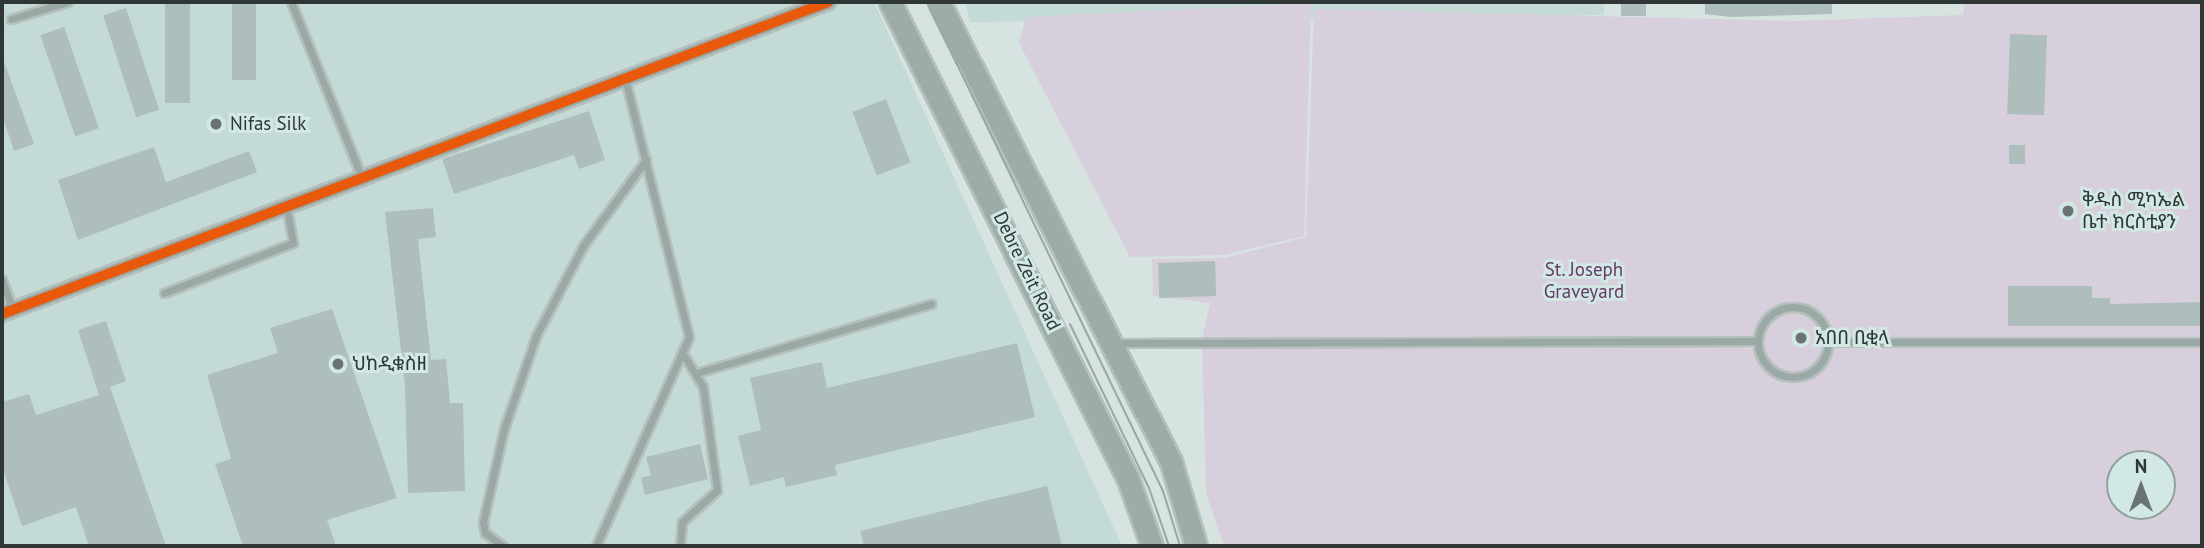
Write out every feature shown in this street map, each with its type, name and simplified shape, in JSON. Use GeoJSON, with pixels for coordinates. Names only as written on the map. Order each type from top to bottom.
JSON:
{"type":"FeatureCollection","features":[{"type":"Feature","properties":{"kind":"main road","name":"Debre Zeit Road"},"geometry":{"type":"LineString","coordinates":[[890,2],[1123,467],[1152,546]]}},
{"type":"Feature","properties":{"kind":"main road"},"geometry":{"type":"LineString","coordinates":[[939,2],[1108,343],[1171,462],[1196,546]]}},
{"type":"Feature","properties":{"kind":"street"},"geometry":{"type":"LineString","coordinates":[[7,312],[624,74],[828,2]]}},
{"type":"Feature","properties":{"kind":"lane"},"geometry":{"type":"LineString","coordinates":[[11,19],[67,2]]}},
{"type":"Feature","properties":{"kind":"lane"},"geometry":{"type":"LineString","coordinates":[[291,2],[361,175]]}},
{"type":"Feature","properties":{"kind":"lane"},"geometry":{"type":"LineString","coordinates":[[596,546],[685,357],[689,337],[624,74]]}},
{"type":"Feature","properties":{"kind":"lane"},"geometry":{"type":"LineString","coordinates":[[503,546],[485,533],[483,522],[504,429],[536,336],[583,246],[646,160]]}},
{"type":"Feature","properties":{"kind":"lane"},"geometry":{"type":"LineString","coordinates":[[164,293],[293,243],[285,204]]}},
{"type":"Feature","properties":{"kind":"lane"},"geometry":{"type":"LineString","coordinates":[[2,280],[7,312]]}},
{"type":"Feature","properties":{"kind":"lane"},"geometry":{"type":"LineString","coordinates":[[699,372],[931,304]]}},
{"type":"Feature","properties":{"kind":"lane"},"geometry":{"type":"LineString","coordinates":[[1794,307],[1819,317],[1829,342],[1818,367],[1793,377],[1768,366],[1758,341],[1769,316],[1794,307]]}},
{"type":"Feature","properties":{"kind":"lane"},"geometry":{"type":"LineString","coordinates":[[1108,343],[1758,341]]}},
{"type":"Feature","properties":{"kind":"lane"},"geometry":{"type":"LineString","coordinates":[[1829,342],[2202,342]]}},
{"type":"Feature","properties":{"kind":"lane"},"geometry":{"type":"LineString","coordinates":[[680,546],[682,522],[717,490],[699,372],[685,357]]}},
{"type":"Feature","properties":{"kind":"shaded area"},"geometry":{"type":"Polygon","coordinates":[[[2,2],[874,2],[1122,546],[2,546],[2,2]]]}},
{"type":"Feature","properties":{"kind":"shaded area"},"geometry":{"type":"Polygon","coordinates":[[[965,2],[1604,2],[1604,15],[970,22],[965,2]]]}},
{"type":"Feature","properties":{"kind":"green space","name":"St. Joseph Graveyard"},"geometry":{"type":"Polygon","coordinates":[[[1965,2],[2202,2],[2202,546],[1224,546],[1206,493],[1202,339],[1210,303],[1153,296],[1152,259],[1224,258],[1306,237],[1314,9],[1795,21],[1963,15],[1965,2]]]}},
{"type":"Feature","properties":{"kind":"green space"},"geometry":{"type":"Polygon","coordinates":[[[1311,3],[1304,236],[1224,255],[1130,257],[1019,43],[1026,17],[1311,3]]]}},
{"type":"Feature","properties":{"kind":"building"},"geometry":{"type":"Polygon","coordinates":[[[165,2],[190,2],[190,103],[165,103],[165,2]]]}},
{"type":"Feature","properties":{"kind":"building"},"geometry":{"type":"Polygon","coordinates":[[[232,2],[256,2],[256,80],[232,80],[232,2]]]}},
{"type":"Feature","properties":{"kind":"building"},"geometry":{"type":"Polygon","coordinates":[[[1621,2],[1646,2],[1646,16],[1621,16],[1621,2]]]}},
{"type":"Feature","properties":{"kind":"building"},"geometry":{"type":"Polygon","coordinates":[[[1705,2],[1832,2],[1832,14],[1731,17],[1705,14],[1705,2]]]}},
{"type":"Feature","properties":{"kind":"building"},"geometry":{"type":"Polygon","coordinates":[[[126,8],[159,110],[136,117],[103,15],[126,8]]]}},
{"type":"Feature","properties":{"kind":"building"},"geometry":{"type":"Polygon","coordinates":[[[64,27],[99,128],[75,136],[40,35],[64,27]]]}},
{"type":"Feature","properties":{"kind":"building"},"geometry":{"type":"Polygon","coordinates":[[[2010,34],[2047,35],[2044,115],[2007,114],[2010,34]]]}},
{"type":"Feature","properties":{"kind":"building"},"geometry":{"type":"Polygon","coordinates":[[[2,56],[34,144],[14,151],[2,115],[2,56]]]}},
{"type":"Feature","properties":{"kind":"building"},"geometry":{"type":"Polygon","coordinates":[[[886,99],[910,162],[877,175],[852,112],[886,99]]]}},
{"type":"Feature","properties":{"kind":"building"},"geometry":{"type":"Polygon","coordinates":[[[589,111],[605,160],[579,169],[574,155],[454,194],[442,159],[589,111]]]}},
{"type":"Feature","properties":{"kind":"building"},"geometry":{"type":"Polygon","coordinates":[[[2009,145],[2025,145],[2025,164],[2009,164],[2009,145]]]}},
{"type":"Feature","properties":{"kind":"building"},"geometry":{"type":"Polygon","coordinates":[[[154,147],[166,182],[249,151],[257,172],[78,240],[58,180],[154,147]]]}},
{"type":"Feature","properties":{"kind":"building"},"geometry":{"type":"Polygon","coordinates":[[[433,208],[436,237],[418,239],[431,360],[446,359],[450,403],[463,403],[465,491],[408,493],[405,385],[385,212],[433,208]]]}},
{"type":"Feature","properties":{"kind":"building"},"geometry":{"type":"Polygon","coordinates":[[[1215,261],[1216,296],[1159,298],[1158,263],[1215,261]]]}},
{"type":"Feature","properties":{"kind":"building"},"geometry":{"type":"Polygon","coordinates":[[[2008,286],[2092,286],[2092,298],[2110,298],[2110,304],[2202,302],[2202,326],[2008,326],[2008,286]]]}},
{"type":"Feature","properties":{"kind":"building"},"geometry":{"type":"Polygon","coordinates":[[[332,309],[397,498],[327,520],[336,546],[243,546],[215,464],[231,459],[207,375],[278,353],[270,328],[332,309]]]}},
{"type":"Feature","properties":{"kind":"building"},"geometry":{"type":"Polygon","coordinates":[[[106,321],[126,381],[110,387],[166,546],[89,546],[76,507],[22,526],[2,466],[2,402],[29,394],[36,415],[99,395],[78,330],[106,321]]]}},
{"type":"Feature","properties":{"kind":"building"},"geometry":{"type":"Polygon","coordinates":[[[1017,343],[1035,417],[835,465],[837,475],[786,487],[784,477],[750,486],[738,436],[761,430],[750,378],[822,362],[827,388],[1017,343]]]}},
{"type":"Feature","properties":{"kind":"building"},"geometry":{"type":"Polygon","coordinates":[[[700,444],[708,479],[645,495],[641,478],[651,475],[646,457],[700,444]]]}},
{"type":"Feature","properties":{"kind":"building"},"geometry":{"type":"Polygon","coordinates":[[[1047,486],[1062,546],[864,546],[860,531],[1047,486]]]}},
{"type":"Feature","properties":{"kind":"tram line"},"geometry":{"type":"LineString","coordinates":[[927,2],[1163,491],[1180,546]]}},
{"type":"Feature","properties":{"kind":"tram line"},"geometry":{"type":"LineString","coordinates":[[1070,324],[1149,488],[1169,546]]}},
{"type":"Feature","properties":{"kind":"cycle path"},"geometry":{"type":"LineString","coordinates":[[2,314],[828,2]]}},
{"type":"Feature","properties":{"kind":"place","name":"Nifas Silk"},"geometry":{"type":"Point","coordinates":[216,124]}},
{"type":"Feature","properties":{"kind":"place","name":"ቅዱስ ሚካኤል ቤተ ክርስቲያን"},"geometry":{"type":"Point","coordinates":[2068,211]}},
{"type":"Feature","properties":{"kind":"place","name":"አበበ ቢቂላ"},"geometry":{"type":"Point","coordinates":[1801,338]}},
{"type":"Feature","properties":{"kind":"place","name":"ህከዲቁስዘ"},"geometry":{"type":"Point","coordinates":[338,364]}}]}
